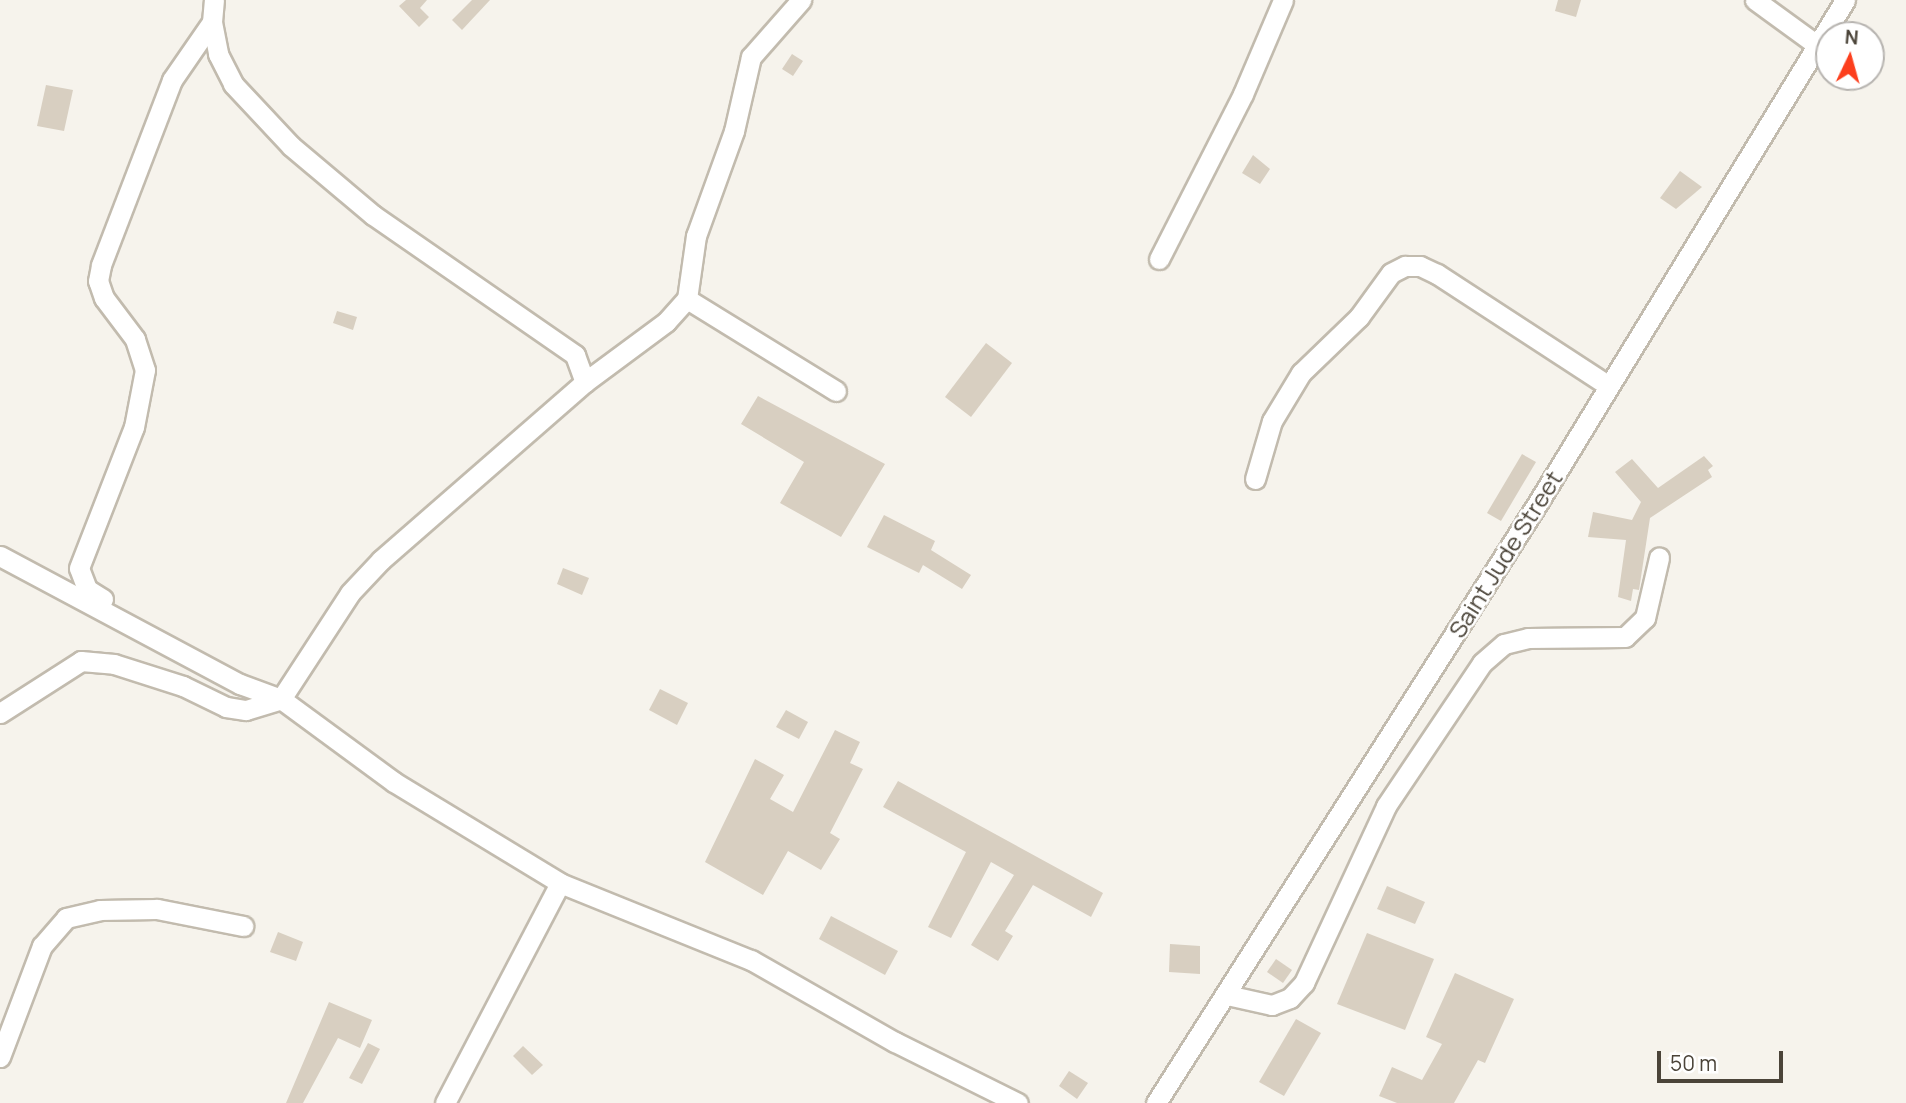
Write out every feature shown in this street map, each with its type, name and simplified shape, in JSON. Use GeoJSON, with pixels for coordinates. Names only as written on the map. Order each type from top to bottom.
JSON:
{"type":"FeatureCollection","features":[{"type":"Feature","properties":{"kind":"street"},"geometry":{"type":"LineString","coordinates":[[214,0],[212,22],[218,54],[233,84],[291,146],[373,215],[575,355],[585,382]]}},
{"type":"Feature","properties":{"kind":"street"},"geometry":{"type":"LineString","coordinates":[[0,713],[68,665],[81,661],[114,664],[183,686],[226,707],[246,710],[283,696],[350,593],[381,560],[585,382],[666,323],[687,299],[696,236],[734,131],[751,57],[801,0]]}},
{"type":"Feature","properties":{"kind":"street"},"geometry":{"type":"LineString","coordinates":[[1159,259],[1243,94],[1283,0]]}},
{"type":"Feature","properties":{"kind":"street"},"geometry":{"type":"LineString","coordinates":[[1755,0],[1815,44]]}},
{"type":"Feature","properties":{"kind":"street","name":"Saint Jude Street"},"geometry":{"type":"LineString","coordinates":[[1831,21],[1845,0]]}},
{"type":"Feature","properties":{"kind":"street"},"geometry":{"type":"LineString","coordinates":[[212,22],[172,80],[101,265],[98,281],[104,298],[135,339],[145,370],[134,427],[79,568],[80,579],[108,601],[283,696],[394,782],[560,883],[751,960],[895,1042],[1018,1103]]}},
{"type":"Feature","properties":{"kind":"street","name":"Saint Jude Street"},"geometry":{"type":"LineString","coordinates":[[1156,1103],[1227,995],[1815,47]]}},
{"type":"Feature","properties":{"kind":"street"},"geometry":{"type":"LineString","coordinates":[[1255,479],[1272,421],[1301,373],[1359,317],[1391,273],[1405,266],[1420,265],[1437,274],[1607,385]]}},
{"type":"Feature","properties":{"kind":"street"},"geometry":{"type":"LineString","coordinates":[[687,299],[836,391]]}},
{"type":"Feature","properties":{"kind":"street"},"geometry":{"type":"LineString","coordinates":[[0,555],[240,684],[283,696]]}},
{"type":"Feature","properties":{"kind":"street"},"geometry":{"type":"LineString","coordinates":[[1227,995],[1272,1005],[1290,998],[1304,983],[1386,806],[1482,663],[1504,644],[1528,638],[1625,637],[1645,618],[1659,558]]}},
{"type":"Feature","properties":{"kind":"street"},"geometry":{"type":"LineString","coordinates":[[445,1103],[560,883]]}},
{"type":"Feature","properties":{"kind":"street"},"geometry":{"type":"LineString","coordinates":[[0,1057],[42,946],[66,918],[100,910],[158,909],[243,926]]}},
{"type":"Feature","properties":{"kind":"building"},"geometry":{"type":"Polygon","coordinates":[[[406,0],[427,0],[420,8],[429,17],[419,27],[399,6],[406,0]]]}},
{"type":"Feature","properties":{"kind":"building"},"geometry":{"type":"Polygon","coordinates":[[[472,0],[490,0],[462,30],[452,20],[472,0]]]}},
{"type":"Feature","properties":{"kind":"building"},"geometry":{"type":"Polygon","coordinates":[[[1558,0],[1581,0],[1576,17],[1555,11],[1558,0]]]}},
{"type":"Feature","properties":{"kind":"building"},"geometry":{"type":"Polygon","coordinates":[[[792,54],[803,61],[793,76],[782,69],[792,54]]]}},
{"type":"Feature","properties":{"kind":"building"},"geometry":{"type":"Polygon","coordinates":[[[46,85],[73,90],[64,131],[37,126],[46,85]]]}},
{"type":"Feature","properties":{"kind":"building"},"geometry":{"type":"Polygon","coordinates":[[[1253,155],[1270,169],[1260,184],[1242,173],[1253,155]]]}},
{"type":"Feature","properties":{"kind":"building"},"geometry":{"type":"Polygon","coordinates":[[[1680,171],[1702,187],[1676,209],[1660,198],[1680,171]]]}},
{"type":"Feature","properties":{"kind":"building"},"geometry":{"type":"Polygon","coordinates":[[[337,311],[357,317],[353,330],[333,323],[337,311]]]}},
{"type":"Feature","properties":{"kind":"building"},"geometry":{"type":"Polygon","coordinates":[[[986,343],[1012,363],[971,417],[945,397],[986,343]]]}},
{"type":"Feature","properties":{"kind":"building"},"geometry":{"type":"Polygon","coordinates":[[[758,396],[885,464],[841,537],[780,503],[804,462],[741,424],[758,396]]]}},
{"type":"Feature","properties":{"kind":"building"},"geometry":{"type":"Polygon","coordinates":[[[1522,454],[1536,462],[1501,521],[1487,513],[1522,454]]]}},
{"type":"Feature","properties":{"kind":"building"},"geometry":{"type":"Polygon","coordinates":[[[1704,456],[1713,466],[1708,470],[1712,477],[1650,518],[1639,590],[1633,589],[1631,601],[1618,597],[1626,540],[1588,537],[1593,512],[1632,520],[1641,502],[1615,472],[1632,459],[1658,488],[1704,456]]]}},
{"type":"Feature","properties":{"kind":"building"},"geometry":{"type":"Polygon","coordinates":[[[884,515],[935,541],[931,550],[971,575],[962,589],[923,565],[919,573],[867,547],[884,515]]]}},
{"type":"Feature","properties":{"kind":"building"},"geometry":{"type":"Polygon","coordinates":[[[563,568],[589,578],[582,595],[557,584],[563,568]]]}},
{"type":"Feature","properties":{"kind":"building"},"geometry":{"type":"Polygon","coordinates":[[[660,689],[688,703],[677,725],[649,710],[660,689]]]}},
{"type":"Feature","properties":{"kind":"building"},"geometry":{"type":"Polygon","coordinates":[[[786,710],[808,722],[799,739],[776,727],[786,710]]]}},
{"type":"Feature","properties":{"kind":"building"},"geometry":{"type":"Polygon","coordinates":[[[835,730],[860,742],[850,763],[863,769],[830,833],[840,839],[821,870],[788,851],[763,895],[705,862],[755,759],[784,775],[770,799],[793,812],[835,730]]]}},
{"type":"Feature","properties":{"kind":"building"},"geometry":{"type":"Polygon","coordinates":[[[898,781],[1103,893],[1091,917],[1033,885],[1005,931],[1013,936],[998,961],[971,945],[1014,875],[991,862],[951,938],[928,927],[966,852],[883,807],[898,781]]]}},
{"type":"Feature","properties":{"kind":"building"},"geometry":{"type":"Polygon","coordinates":[[[1387,886],[1425,902],[1415,924],[1377,909],[1387,886]]]}},
{"type":"Feature","properties":{"kind":"building"},"geometry":{"type":"Polygon","coordinates":[[[831,916],[898,951],[885,975],[819,939],[831,916]]]}},
{"type":"Feature","properties":{"kind":"building"},"geometry":{"type":"Polygon","coordinates":[[[278,932],[303,942],[296,961],[270,952],[278,932]]]}},
{"type":"Feature","properties":{"kind":"building"},"geometry":{"type":"Polygon","coordinates":[[[1367,933],[1434,959],[1405,1030],[1337,1004],[1367,933]]]}},
{"type":"Feature","properties":{"kind":"building"},"geometry":{"type":"Polygon","coordinates":[[[1170,944],[1200,946],[1200,974],[1169,972],[1170,944]]]}},
{"type":"Feature","properties":{"kind":"building"},"geometry":{"type":"Polygon","coordinates":[[[1276,959],[1292,970],[1283,983],[1267,972],[1276,959]]]}},
{"type":"Feature","properties":{"kind":"building"},"geometry":{"type":"Polygon","coordinates":[[[1455,973],[1514,999],[1485,1063],[1478,1060],[1454,1103],[1397,1103],[1379,1096],[1392,1067],[1422,1080],[1442,1044],[1426,1037],[1455,973]]]}},
{"type":"Feature","properties":{"kind":"building"},"geometry":{"type":"Polygon","coordinates":[[[329,1002],[372,1020],[360,1048],[338,1038],[303,1103],[286,1103],[329,1002]]]}},
{"type":"Feature","properties":{"kind":"building"},"geometry":{"type":"Polygon","coordinates":[[[1296,1019],[1321,1033],[1284,1096],[1259,1082],[1296,1019]]]}},
{"type":"Feature","properties":{"kind":"building"},"geometry":{"type":"Polygon","coordinates":[[[368,1043],[380,1049],[362,1084],[349,1078],[368,1043]]]}},
{"type":"Feature","properties":{"kind":"building"},"geometry":{"type":"Polygon","coordinates":[[[523,1046],[543,1065],[532,1075],[513,1056],[523,1046]]]}},
{"type":"Feature","properties":{"kind":"building"},"geometry":{"type":"Polygon","coordinates":[[[1069,1071],[1088,1083],[1077,1099],[1059,1086],[1069,1071]]]}}]}
